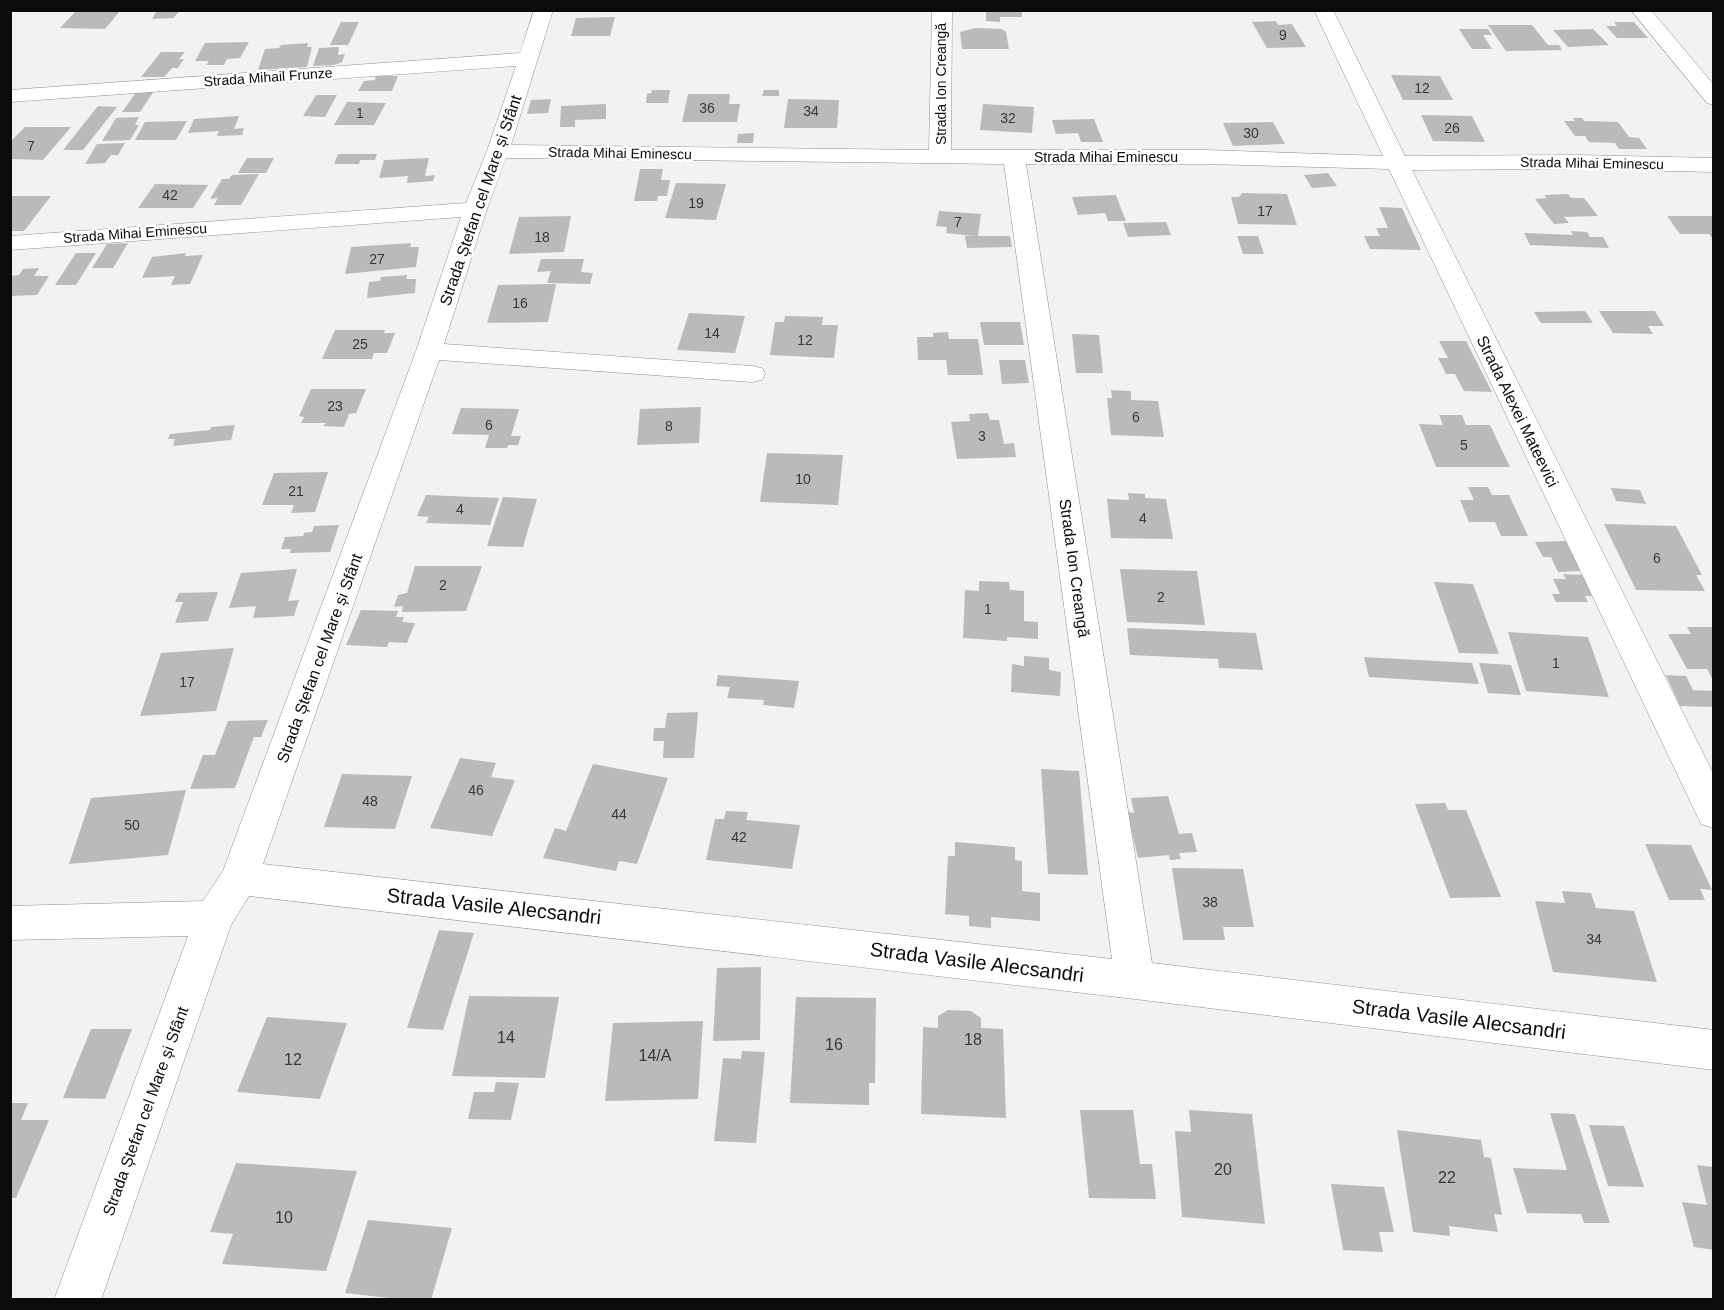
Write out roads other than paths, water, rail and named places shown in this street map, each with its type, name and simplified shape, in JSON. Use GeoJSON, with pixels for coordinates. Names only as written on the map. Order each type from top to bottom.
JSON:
{"type":"FeatureCollection","features":[{"type":"Feature","properties":{"kind":"street","name":"Strada Ștefan cel Mare și Sfânt"},"geometry":{"type":"LineString","coordinates":[[77,1299],[214,918],[239,878],[429,351],[544,10]]}},
{"type":"Feature","properties":{"kind":"street","name":"Strada Ion Creangă"},"geometry":{"type":"LineString","coordinates":[[940,157],[942,10]]}},
{"type":"Feature","properties":{"kind":"street","name":"Strada Alexei Mateevici"},"geometry":{"type":"LineString","coordinates":[[1323,10],[1713,813]]}},
{"type":"Feature","properties":{"kind":"street"},"geometry":{"type":"LineString","coordinates":[[1640,10],[1713,99]]}},
{"type":"Feature","properties":{"kind":"street","name":"Strada Mihail Frunze"},"geometry":{"type":"LineString","coordinates":[[10,96],[526,59]]}},
{"type":"Feature","properties":{"kind":"street","name":"Strada Mihai Eminescu"},"geometry":{"type":"LineString","coordinates":[[498,151],[940,157],[1206,157],[1398,163],[1578,162],[1713,165]]}},
{"type":"Feature","properties":{"kind":"street","name":"Strada Ion Creangă"},"geometry":{"type":"LineString","coordinates":[[1014,157],[1135,980]]}},
{"type":"Feature","properties":{"kind":"street","name":"Strada Mihai Eminescu"},"geometry":{"type":"LineString","coordinates":[[10,243],[475,209]]}},
{"type":"Feature","properties":{"kind":"street"},"geometry":{"type":"LineString","coordinates":[[429,351],[752,374]]}},
{"type":"Feature","properties":{"kind":"street","name":"Strada Vasile Alecsandri"},"geometry":{"type":"LineString","coordinates":[[239,878],[1135,980],[1713,1050]]}},
{"type":"Feature","properties":{"kind":"street"},"geometry":{"type":"LineString","coordinates":[[10,923],[214,918]]}}]}
